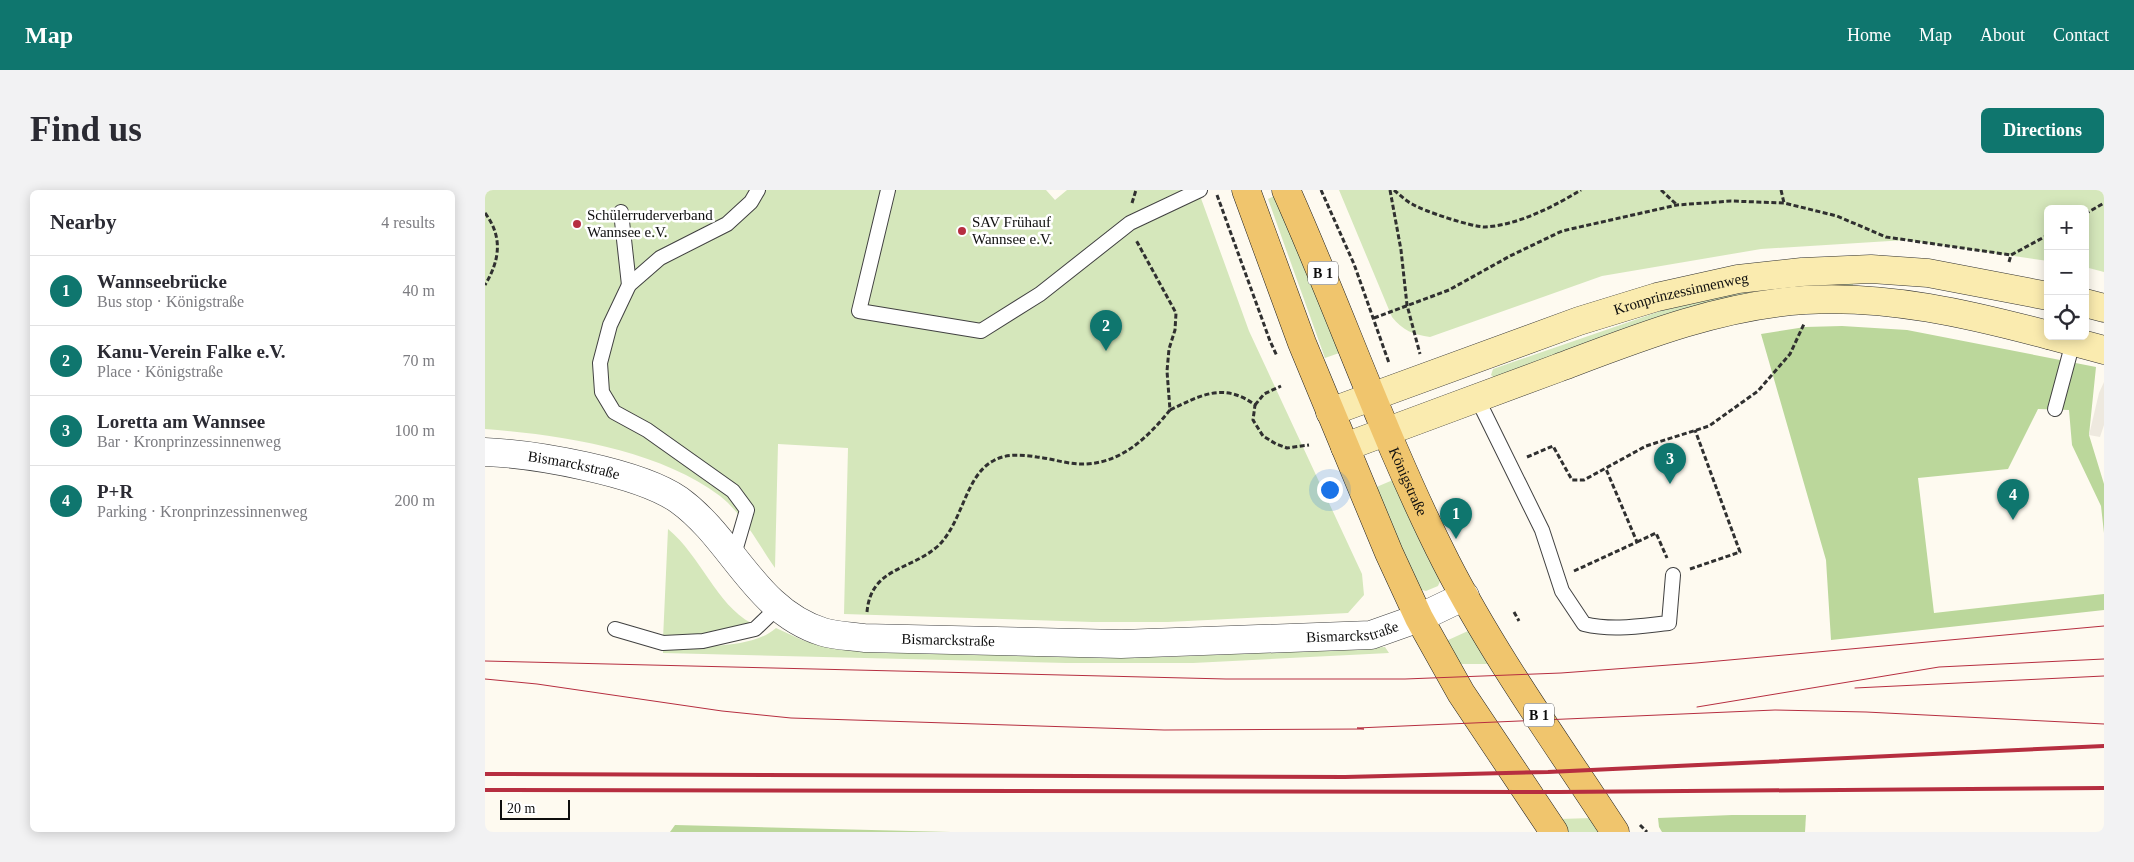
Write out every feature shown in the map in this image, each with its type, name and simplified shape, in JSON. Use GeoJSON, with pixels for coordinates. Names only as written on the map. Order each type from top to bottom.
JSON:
{"type":"FeatureCollection","features":[{"type":"Feature","properties":{"kind":"main road"},"geometry":{"type":"LineString","coordinates":[[1246,190],[1279,284],[1330,412],[1389,553],[1419,618],[1461,693],[1554,832]]}},
{"type":"Feature","properties":{"kind":"main road","name":"Königstraße"},"geometry":{"type":"LineString","coordinates":[[1286,190],[1425,518],[1489,638],[1615,832]]}},
{"type":"Feature","properties":{"kind":"main road","name":"Kronprinzessinnenweg"},"geometry":{"type":"LineString","coordinates":[[1330,412],[1579,321],[1657,297],[1738,279],[1802,272],[1871,269],[1928,273],[2044,295]]}},
{"type":"Feature","properties":{"kind":"main road","name":"Kronprinzessinnenweg"},"geometry":{"type":"LineString","coordinates":[[1345,447],[1623,344],[1742,308],[1806,300],[1924,306],[2044,333]]}},
{"type":"Feature","properties":{"kind":"main road"},"geometry":{"type":"LineString","coordinates":[[2089,305],[2104,308]]}},
{"type":"Feature","properties":{"kind":"main road","name":"Kronprinzessinnenweg"},"geometry":{"type":"LineString","coordinates":[[2072,340],[2104,350]]}},
{"type":"Feature","properties":{"kind":"main road"},"geometry":{"type":"LineString","coordinates":[[1463,363],[1477,398]]}},
{"type":"Feature","properties":{"kind":"street","name":"Bismarckstraße"},"geometry":{"type":"LineString","coordinates":[[485,452],[544,458],[653,486],[678,500],[702,519],[754,584],[777,608],[823,632],[864,638],[1121,644],[1371,635],[1419,618],[1465,596]]}},
{"type":"Feature","properties":{"kind":"lane"},"geometry":{"type":"LineString","coordinates":[[733,558],[747,510],[733,491],[647,430],[614,412],[602,392],[600,363],[610,325],[629,285],[660,258],[727,224],[751,202],[758,190]]}},
{"type":"Feature","properties":{"kind":"lane"},"geometry":{"type":"LineString","coordinates":[[888,190],[859,312],[981,331],[1040,294],[1130,223],[1200,190]]}},
{"type":"Feature","properties":{"kind":"lane"},"geometry":{"type":"LineString","coordinates":[[621,212],[629,285]]}},
{"type":"Feature","properties":{"kind":"lane"},"geometry":{"type":"LineString","coordinates":[[2055,409],[2062,340]]}},
{"type":"Feature","properties":{"kind":"lane"},"geometry":{"type":"LineString","coordinates":[[1477,398],[1542,530],[1569,604],[1584,624],[1602,628],[1623,628],[1669,622],[1673,575]]}},
{"type":"Feature","properties":{"kind":"lane"},"geometry":{"type":"LineString","coordinates":[[615,629],[663,643],[703,641],[755,629],[777,608]]}},
{"type":"Feature","properties":{"kind":"path"},"geometry":{"type":"LineString","coordinates":[[1136,190],[1132,200],[1130,223],[1176,313],[1175,330],[1169,349],[1167,371],[1170,410]]}},
{"type":"Feature","properties":{"kind":"path"},"geometry":{"type":"LineString","coordinates":[[1321,190],[1374,318],[1389,365]]}},
{"type":"Feature","properties":{"kind":"path"},"geometry":{"type":"LineString","coordinates":[[1390,190],[1401,250],[1407,305],[1426,376]]}},
{"type":"Feature","properties":{"kind":"path"},"geometry":{"type":"LineString","coordinates":[[1394,190],[1413,205],[1453,220],[1484,227],[1526,218],[1554,206],[1581,190]]}},
{"type":"Feature","properties":{"kind":"path"},"geometry":{"type":"LineString","coordinates":[[1661,190],[1677,205]]}},
{"type":"Feature","properties":{"kind":"path"},"geometry":{"type":"LineString","coordinates":[[1781,190],[1784,203]]}},
{"type":"Feature","properties":{"kind":"path"},"geometry":{"type":"LineString","coordinates":[[1374,318],[1449,290],[1510,256],[1562,231],[1677,205],[1731,201],[1784,203],[1837,216],[1886,236],[2011,255],[2044,237]]}},
{"type":"Feature","properties":{"kind":"path"},"geometry":{"type":"LineString","coordinates":[[2089,212],[2104,203]]}},
{"type":"Feature","properties":{"kind":"path"},"geometry":{"type":"LineString","coordinates":[[485,213],[495,228],[498,248],[497,261],[485,285]]}},
{"type":"Feature","properties":{"kind":"path"},"geometry":{"type":"LineString","coordinates":[[2002,286],[2011,255]]}},
{"type":"Feature","properties":{"kind":"path"},"geometry":{"type":"LineString","coordinates":[[1510,464],[1553,446],[1572,480],[1584,480],[1645,446],[1709,426],[1758,391],[1790,354]]}},
{"type":"Feature","properties":{"kind":"path"},"geometry":{"type":"LineString","coordinates":[[1281,386],[1264,394],[1255,405],[1253,420],[1263,436],[1276,444],[1287,448],[1309,444]]}},
{"type":"Feature","properties":{"kind":"path"},"geometry":{"type":"LineString","coordinates":[[867,616],[868,597],[877,584],[888,574],[921,558],[937,546],[952,530],[974,480],[993,461],[1021,454],[1079,464],[1104,461],[1123,454],[1141,442],[1170,410],[1202,396],[1228,392],[1241,395],[1255,405]]}},
{"type":"Feature","properties":{"kind":"path"},"geometry":{"type":"LineString","coordinates":[[1559,578],[1657,533],[1673,575],[1740,552],[1695,430]]}},
{"type":"Feature","properties":{"kind":"path"},"geometry":{"type":"LineString","coordinates":[[1606,469],[1637,542]]}},
{"type":"Feature","properties":{"kind":"path"},"geometry":{"type":"LineString","coordinates":[[1514,612],[1519,621]]}},
{"type":"Feature","properties":{"kind":"green space"},"geometry":{"type":"Polygon","coordinates":[[[485,190],[1046,190],[1055,200],[1067,190],[1198,190],[1249,331],[1362,574],[1364,595],[1348,613],[1168,622],[1092,622],[844,614],[848,448],[778,444],[775,568],[750,530],[728,503],[695,480],[668,467],[608,447],[577,440],[485,429],[485,190]]]}},
{"type":"Feature","properties":{"kind":"green space"},"geometry":{"type":"Polygon","coordinates":[[[1339,190],[2104,190],[2104,272],[2089,268],[2089,205],[2044,205],[2044,260],[1906,240],[1761,249],[1602,276],[1430,337],[1409,331],[1392,317],[1339,190]]]}},
{"type":"Feature","properties":{"kind":"green space"},"geometry":{"type":"Polygon","coordinates":[[[1276,195],[1342,352],[1325,358],[1268,199],[1276,195]]]}},
{"type":"Feature","properties":{"kind":"green space"},"geometry":{"type":"Polygon","coordinates":[[[1853,282],[1853,290],[1494,378],[1491,375],[1493,369],[1681,304],[1780,286],[1853,282]]]}},
{"type":"Feature","properties":{"kind":"green space"},"geometry":{"type":"Polygon","coordinates":[[[1842,326],[1907,330],[2096,367],[2089,435],[2104,484],[2104,533],[2101,506],[2072,445],[2069,410],[2038,409],[2008,469],[1918,478],[1934,613],[2104,594],[2104,610],[1831,640],[1826,560],[1761,334],[1805,327],[1842,326]]]}},
{"type":"Feature","properties":{"kind":"green space"},"geometry":{"type":"Polygon","coordinates":[[[1393,480],[1441,579],[1438,586],[1426,591],[1418,589],[1374,488],[1393,480]]]}},
{"type":"Feature","properties":{"kind":"green space"},"geometry":{"type":"Polygon","coordinates":[[[668,529],[690,552],[728,604],[751,623],[689,638],[663,639],[668,529]]]}},
{"type":"Feature","properties":{"kind":"green space"},"geometry":{"type":"Polygon","coordinates":[[[776,628],[802,640],[835,649],[885,652],[1166,657],[1385,647],[1389,653],[1193,663],[1066,663],[663,653],[663,647],[722,645],[753,640],[766,635],[776,628]]]}},
{"type":"Feature","properties":{"kind":"green space"},"geometry":{"type":"Polygon","coordinates":[[[1468,631],[1488,664],[1459,664],[1446,641],[1468,631]]]}},
{"type":"Feature","properties":{"kind":"green space"},"geometry":{"type":"Polygon","coordinates":[[[1806,815],[1805,832],[1662,832],[1659,827],[1658,818],[1806,815]]]}},
{"type":"Feature","properties":{"kind":"green space"},"geometry":{"type":"Polygon","coordinates":[[[1592,818],[1601,832],[1568,832],[1559,819],[1592,818]]]}},
{"type":"Feature","properties":{"kind":"green space"},"geometry":{"type":"Polygon","coordinates":[[[675,825],[951,832],[670,832],[675,825]]]}},
{"type":"Feature","properties":{"kind":"shaded area"},"geometry":{"type":"Polygon","coordinates":[[[2104,382],[2104,425],[2100,437],[2089,435],[2099,393],[2104,382]]]}},
{"type":"Feature","properties":{"kind":"tram line"},"geometry":{"type":"LineString","coordinates":[[485,661],[1226,679],[1405,679],[1561,673],[1696,663],[2104,626]]}},
{"type":"Feature","properties":{"kind":"tram line"},"geometry":{"type":"LineString","coordinates":[[1697,707],[1939,667],[2104,659]]}},
{"type":"Feature","properties":{"kind":"tram line"},"geometry":{"type":"LineString","coordinates":[[1855,688],[2104,676]]}},
{"type":"Feature","properties":{"kind":"tram line"},"geometry":{"type":"LineString","coordinates":[[485,679],[537,684],[722,711],[791,718],[1164,730],[1364,729],[1357,728],[1775,710],[1866,712],[2104,724]]}},
{"type":"Feature","properties":{"kind":"railway"},"geometry":{"type":"LineString","coordinates":[[485,774],[1345,777],[1548,772],[2104,746]]}},
{"type":"Feature","properties":{"kind":"railway"},"geometry":{"type":"LineString","coordinates":[[485,790],[1558,792],[2104,788]]}},
{"type":"Feature","properties":{"kind":"place","name":"Schülerruderverband Wannsee e.V."},"geometry":{"type":"Point","coordinates":[577,224]}},
{"type":"Feature","properties":{"kind":"place","name":"SAV Frühauf Wannsee e.V."},"geometry":{"type":"Point","coordinates":[962,231]}},
{"type":"Feature","properties":{"kind":"place","name":"Kanu-Verein Falke e.V."},"geometry":{"type":"Point","coordinates":[1106,351]}},
{"type":"Feature","properties":{"kind":"place","name":"Loretta am Wannsee"},"geometry":{"type":"Point","coordinates":[1670,484]}},
{"type":"Feature","properties":{"kind":"place","name":"P+R"},"geometry":{"type":"Point","coordinates":[2013,520]}},
{"type":"Feature","properties":{"kind":"place","name":"Wannseebrücke"},"geometry":{"type":"Point","coordinates":[1456,539]}}]}
